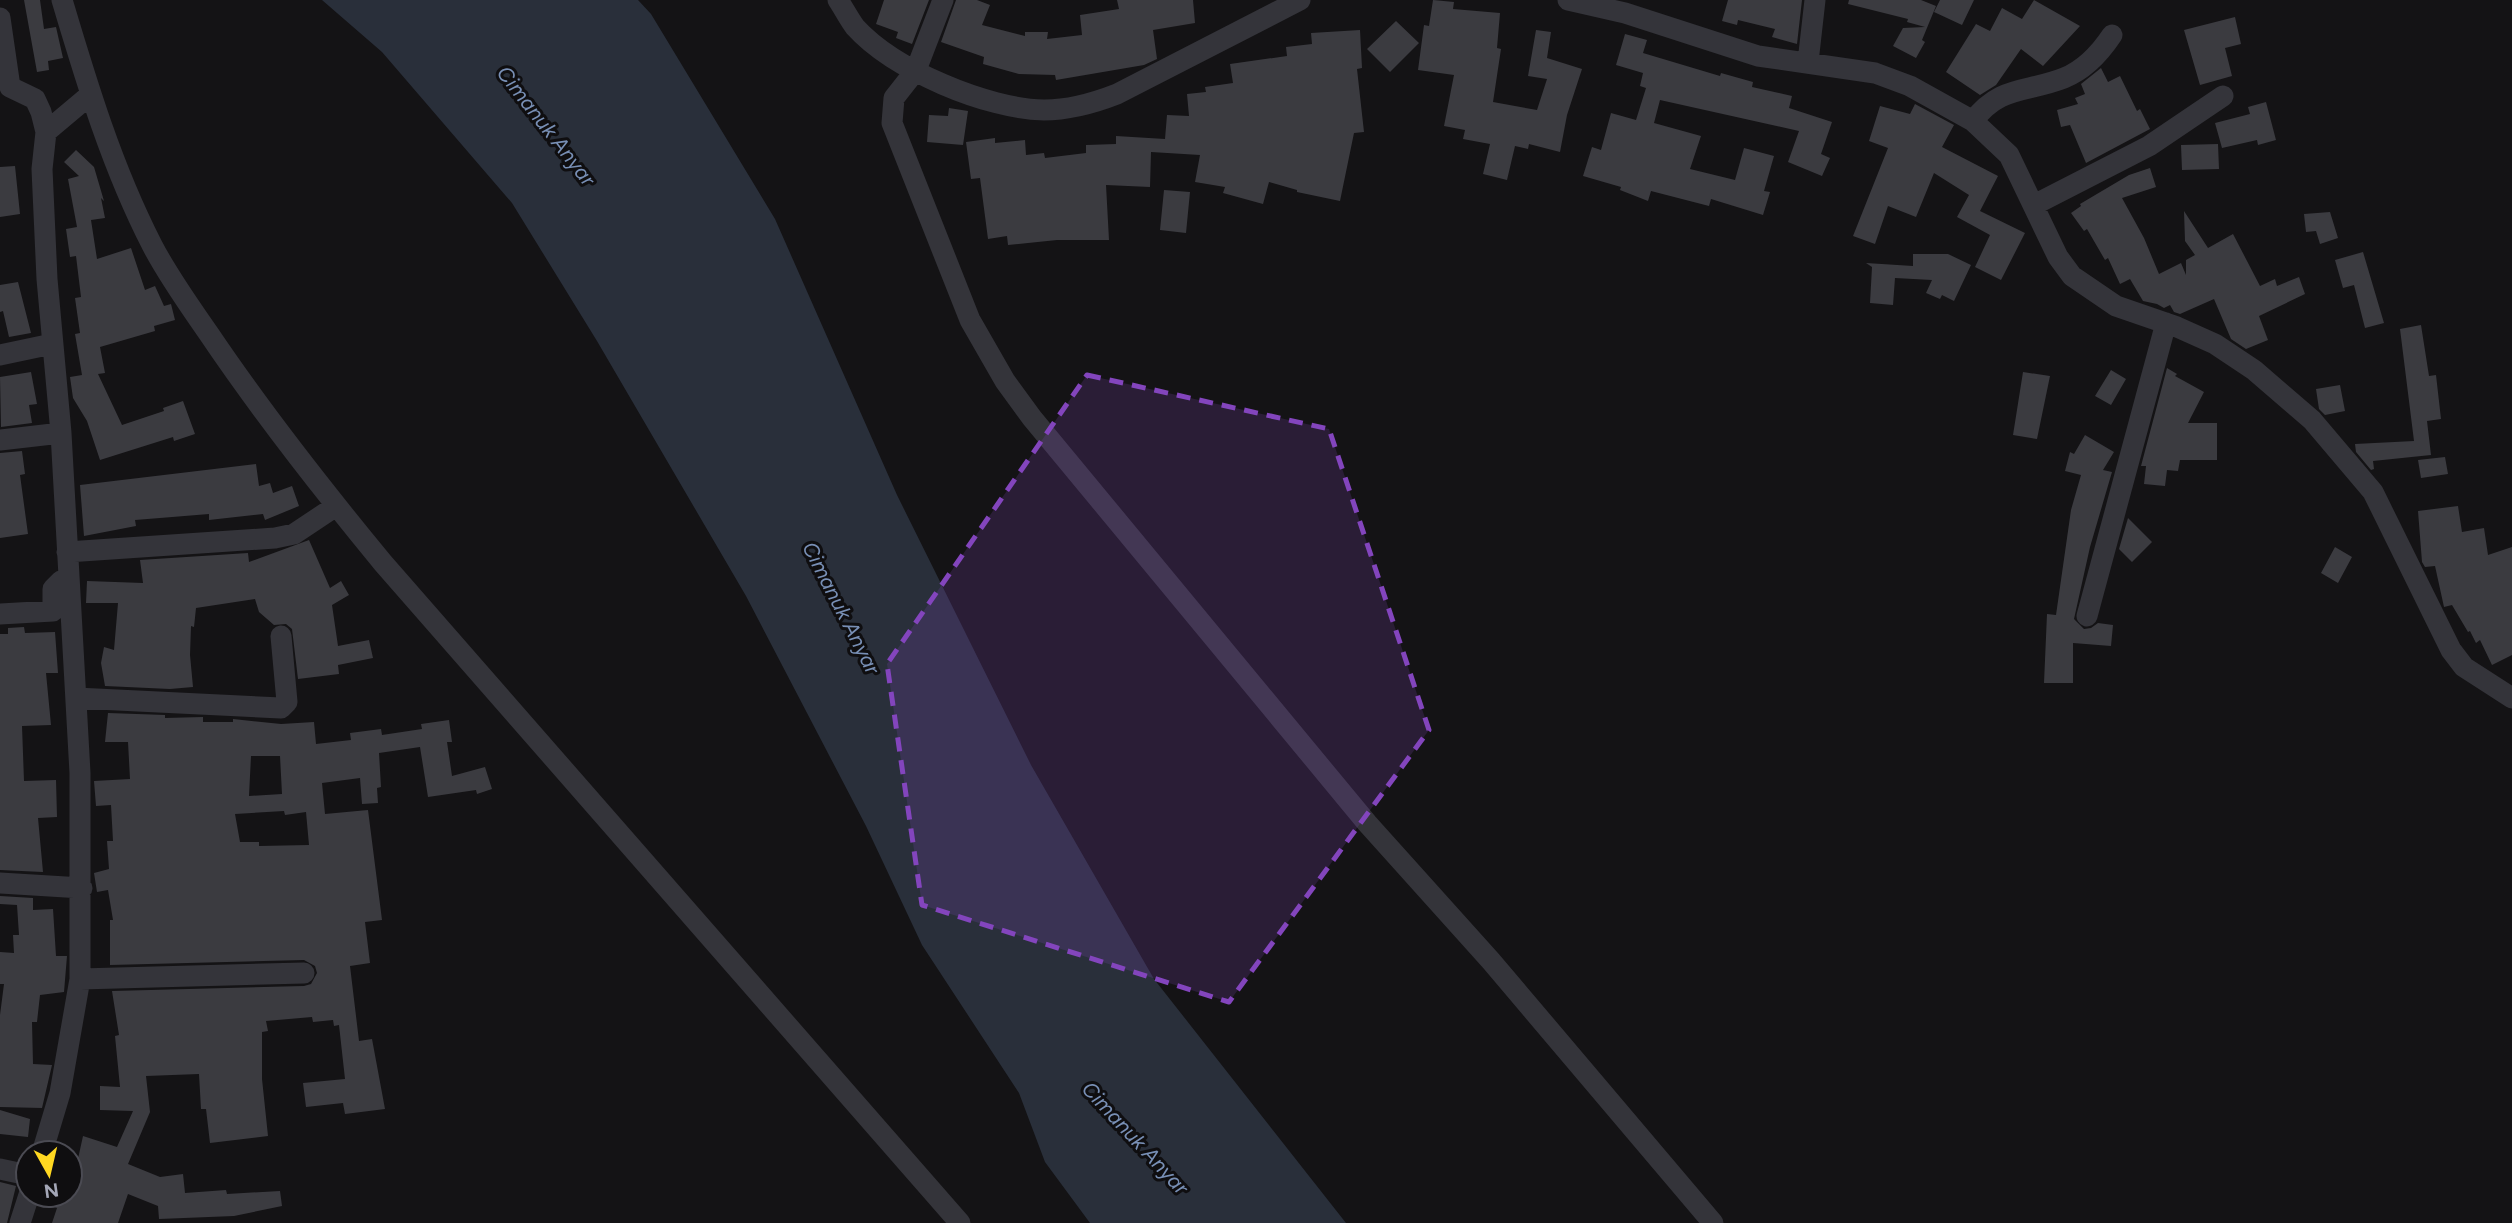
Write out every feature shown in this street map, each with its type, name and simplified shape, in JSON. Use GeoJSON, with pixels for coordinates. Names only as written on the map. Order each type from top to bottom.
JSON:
{"type":"FeatureCollection","features":[{"type":"Feature","properties":{"kind":"street"},"geometry":{"type":"LineString","coordinates":[[62,0],[90,95],[128,192],[173,282],[246,388],[336,506],[628,847],[960,1223]]}},
{"type":"Feature","properties":{"kind":"street"},"geometry":{"type":"LineString","coordinates":[[838,0],[855,26],[886,54],[954,88],[1018,107],[1043,110],[1088,104],[1167,71],[1300,0]]}},
{"type":"Feature","properties":{"kind":"street"},"geometry":{"type":"LineString","coordinates":[[943,0],[916,70],[894,98],[892,123],[970,320],[1004,380],[1085,485],[1367,823],[1527,1002],[1713,1223]]}},
{"type":"Feature","properties":{"kind":"street"},"geometry":{"type":"LineString","coordinates":[[1568,0],[1625,13],[1758,56],[1875,73],[1973,121],[2009,155],[2058,257],[2072,276],[2116,306],[2215,344],[2254,370],[2312,419],[2373,492],[2451,650],[2465,667],[2512,698]]}},
{"type":"Feature","properties":{"kind":"street"},"geometry":{"type":"LineString","coordinates":[[1808,62],[1815,0]]}},
{"type":"Feature","properties":{"kind":"street"},"geometry":{"type":"LineString","coordinates":[[0,18],[5,88],[35,99],[46,132],[42,169],[76,698],[82,888],[80,979],[61,1093],[46,1139]]}},
{"type":"Feature","properties":{"kind":"street"},"geometry":{"type":"LineString","coordinates":[[1973,121],[1996,97],[2067,78],[2100,52],[2112,35]]}},
{"type":"Feature","properties":{"kind":"street"},"geometry":{"type":"LineString","coordinates":[[46,132],[90,95]]}},
{"type":"Feature","properties":{"kind":"street"},"geometry":{"type":"LineString","coordinates":[[2034,205],[2149,146],[2223,96]]}},
{"type":"Feature","properties":{"kind":"street"},"geometry":{"type":"LineString","coordinates":[[2087,615],[2166,323]]}},
{"type":"Feature","properties":{"kind":"street"},"geometry":{"type":"LineString","coordinates":[[0,355],[52,344]]}},
{"type":"Feature","properties":{"kind":"street"},"geometry":{"type":"LineString","coordinates":[[0,440],[61,433]]}},
{"type":"Feature","properties":{"kind":"street"},"geometry":{"type":"LineString","coordinates":[[67,552],[275,538],[294,534],[336,506]]}},
{"type":"Feature","properties":{"kind":"street"},"geometry":{"type":"LineString","coordinates":[[0,614],[53,611],[53,589],[61,581],[68,580]]}},
{"type":"Feature","properties":{"kind":"street"},"geometry":{"type":"LineString","coordinates":[[76,698],[281,708],[287,702],[281,636]]}},
{"type":"Feature","properties":{"kind":"street"},"geometry":{"type":"LineString","coordinates":[[0,883],[82,888]]}},
{"type":"Feature","properties":{"kind":"street"},"geometry":{"type":"LineString","coordinates":[[80,979],[304,973]]}},
{"type":"Feature","properties":{"kind":"highlighted area"},"geometry":{"type":"Polygon","coordinates":[[[1087,375],[1329,429],[1429,730],[1229,1002],[922,905],[887,664],[1087,375]]]}},
{"type":"Feature","properties":{"kind":"water","name":"Cimanuk Anyar"},"geometry":{"type":"Polygon","coordinates":[[[322,0],[638,0],[651,14],[775,219],[897,495],[1031,765],[1154,979],[1346,1223],[1090,1223],[1045,1162],[1019,1093],[922,945],[866,826],[746,596],[597,341],[512,203],[382,52],[322,0]]]}},
{"type":"Feature","properties":{"kind":"building"},"geometry":{"type":"Polygon","coordinates":[[[24,0],[40,0],[44,29],[56,27],[63,58],[48,61],[49,70],[37,72],[24,0]]]}},
{"type":"Feature","properties":{"kind":"building"},"geometry":{"type":"Polygon","coordinates":[[[884,0],[929,0],[912,44],[896,38],[898,32],[876,24],[884,0]]]}},
{"type":"Feature","properties":{"kind":"building"},"geometry":{"type":"Polygon","coordinates":[[[956,0],[977,0],[990,5],[982,25],[1025,36],[1025,32],[1048,32],[1047,39],[1082,35],[1080,15],[1119,9],[1117,0],[1193,0],[1195,23],[1153,30],[1157,59],[1144,65],[1056,80],[1055,75],[1019,74],[983,64],[984,57],[941,42],[956,0]]]}},
{"type":"Feature","properties":{"kind":"building"},"geometry":{"type":"Polygon","coordinates":[[[1433,0],[1454,2],[1453,9],[1500,13],[1497,48],[1501,49],[1493,102],[1537,110],[1547,79],[1528,76],[1536,30],[1551,32],[1547,58],[1582,69],[1567,115],[1560,152],[1529,144],[1528,149],[1515,146],[1507,180],[1483,174],[1490,144],[1463,139],[1465,130],[1444,126],[1454,75],[1418,70],[1424,25],[1429,26],[1433,0]]]}},
{"type":"Feature","properties":{"kind":"building"},"geometry":{"type":"Polygon","coordinates":[[[1728,0],[1802,0],[1797,44],[1772,37],[1775,29],[1738,20],[1737,25],[1722,21],[1728,0]]]}},
{"type":"Feature","properties":{"kind":"building"},"geometry":{"type":"Polygon","coordinates":[[[1849,0],[1921,0],[1936,6],[1922,40],[1925,42],[1916,58],[1893,46],[1903,28],[1925,27],[1907,22],[1908,19],[1848,4],[1849,0]]]}},
{"type":"Feature","properties":{"kind":"building"},"geometry":{"type":"Polygon","coordinates":[[[1940,0],[1974,0],[1962,25],[1934,12],[1940,0]]]}},
{"type":"Feature","properties":{"kind":"building"},"geometry":{"type":"Polygon","coordinates":[[[2034,0],[2080,26],[2043,66],[2021,49],[1996,85],[1980,95],[1946,72],[1976,24],[1990,31],[2002,8],[2022,19],[2034,0]]]}},
{"type":"Feature","properties":{"kind":"building"},"geometry":{"type":"Polygon","coordinates":[[[2235,17],[2241,44],[2225,48],[2232,76],[2200,85],[2184,30],[2235,17]]]}},
{"type":"Feature","properties":{"kind":"building"},"geometry":{"type":"Polygon","coordinates":[[[1396,21],[1419,43],[1390,72],[1367,49],[1396,21]]]}},
{"type":"Feature","properties":{"kind":"building"},"geometry":{"type":"Polygon","coordinates":[[[1360,30],[1362,68],[1357,69],[1364,132],[1354,133],[1340,201],[1297,192],[1269,182],[1263,204],[1223,193],[1225,187],[1195,182],[1200,155],[1151,152],[1150,187],[1106,185],[1109,240],[1057,240],[1008,245],[1007,236],[988,239],[980,178],[971,179],[966,142],[995,138],[995,143],[1025,140],[1026,155],[1044,153],[1045,158],[1086,153],[1086,145],[1116,144],[1116,136],[1165,139],[1167,115],[1189,116],[1187,94],[1206,92],[1205,87],[1233,83],[1230,64],[1287,56],[1286,47],[1312,44],[1311,33],[1360,30]]]}},
{"type":"Feature","properties":{"kind":"building"},"geometry":{"type":"Polygon","coordinates":[[[1625,34],[1647,40],[1643,53],[1720,76],[1721,73],[1753,82],[1752,87],[1792,96],[1789,108],[1832,122],[1821,154],[1830,158],[1822,176],[1788,162],[1799,131],[1660,100],[1654,123],[1701,136],[1690,169],[1735,180],[1744,148],[1774,156],[1764,191],[1770,192],[1763,215],[1711,199],[1709,206],[1651,191],[1648,201],[1620,190],[1621,187],[1583,176],[1592,147],[1601,150],[1611,113],[1636,120],[1646,88],[1640,86],[1643,73],[1616,65],[1625,34]]]}},
{"type":"Feature","properties":{"kind":"building"},"geometry":{"type":"Polygon","coordinates":[[[2101,68],[2108,82],[2120,76],[2137,111],[2140,109],[2150,129],[2086,163],[2070,125],[2061,127],[2057,110],[2078,104],[2075,98],[2085,94],[2081,84],[2101,68]]]}},
{"type":"Feature","properties":{"kind":"building"},"geometry":{"type":"Polygon","coordinates":[[[2266,102],[2276,140],[2258,145],[2257,140],[2222,148],[2215,123],[2250,114],[2248,107],[2266,102]]]}},
{"type":"Feature","properties":{"kind":"building"},"geometry":{"type":"Polygon","coordinates":[[[1915,104],[1954,125],[1942,147],[1998,176],[1980,211],[2025,233],[2001,280],[1975,267],[1990,235],[1957,217],[1969,195],[1934,173],[1916,217],[1888,206],[1875,244],[1853,236],[1888,148],[1869,141],[1880,106],[1910,114],[1915,104]]]}},
{"type":"Feature","properties":{"kind":"building"},"geometry":{"type":"Polygon","coordinates":[[[949,108],[968,111],[963,145],[927,142],[929,115],[948,116],[949,108]]]}},
{"type":"Feature","properties":{"kind":"building"},"geometry":{"type":"Polygon","coordinates":[[[2218,144],[2219,169],[2182,170],[2181,145],[2218,144]]]}},
{"type":"Feature","properties":{"kind":"building"},"geometry":{"type":"Polygon","coordinates":[[[76,150],[94,167],[104,201],[101,198],[105,218],[91,220],[97,259],[131,248],[145,290],[155,286],[164,306],[171,304],[175,320],[154,326],[155,331],[100,347],[105,373],[98,374],[122,425],[164,411],[163,408],[183,401],[195,434],[174,441],[173,437],[100,460],[87,421],[73,398],[70,377],[82,375],[75,334],[80,333],[75,298],[81,297],[76,256],[70,257],[66,229],[77,227],[68,179],[79,176],[64,162],[76,150]]]}},
{"type":"Feature","properties":{"kind":"building"},"geometry":{"type":"Polygon","coordinates":[[[15,166],[20,214],[0,217],[0,167],[15,166]]]}},
{"type":"Feature","properties":{"kind":"building"},"geometry":{"type":"Polygon","coordinates":[[[2150,168],[2156,187],[2122,198],[2144,238],[2159,274],[2181,263],[2186,275],[2186,260],[2195,255],[2185,241],[2184,211],[2208,248],[2233,234],[2260,286],[2275,279],[2277,286],[2299,277],[2305,294],[2259,316],[2268,340],[2246,349],[2231,339],[2214,299],[2180,314],[2174,312],[2170,305],[2164,308],[2143,301],[2130,279],[2120,284],[2108,258],[2105,260],[2087,229],[2084,231],[2071,213],[2081,206],[2080,204],[2129,175],[2150,168]]]}},
{"type":"Feature","properties":{"kind":"building"},"geometry":{"type":"Polygon","coordinates":[[[1164,190],[1190,192],[1186,233],[1160,230],[1164,190]]]}},
{"type":"Feature","properties":{"kind":"building"},"geometry":{"type":"Polygon","coordinates":[[[2330,212],[2338,238],[2320,244],[2316,231],[2306,232],[2304,214],[2330,212]]]}},
{"type":"Feature","properties":{"kind":"building"},"geometry":{"type":"Polygon","coordinates":[[[2363,252],[2384,323],[2365,328],[2354,285],[2343,288],[2335,260],[2363,252]]]}},
{"type":"Feature","properties":{"kind":"building"},"geometry":{"type":"Polygon","coordinates":[[[1913,254],[1948,254],[1971,265],[1954,301],[1942,295],[1940,299],[1926,293],[1932,280],[1895,278],[1893,305],[1870,303],[1872,267],[1866,263],[1913,266],[1913,254]]]}},
{"type":"Feature","properties":{"kind":"building"},"geometry":{"type":"Polygon","coordinates":[[[18,282],[31,333],[9,337],[3,311],[0,312],[0,285],[18,282]]]}},
{"type":"Feature","properties":{"kind":"building"},"geometry":{"type":"Polygon","coordinates":[[[2421,325],[2429,376],[2436,375],[2441,419],[2427,421],[2431,455],[2373,461],[2374,469],[2371,470],[2356,452],[2355,444],[2414,441],[2400,329],[2421,325]]]}},
{"type":"Feature","properties":{"kind":"building"},"geometry":{"type":"Polygon","coordinates":[[[2167,368],[2177,374],[2175,376],[2204,392],[2188,423],[2217,423],[2217,460],[2180,460],[2178,471],[2167,470],[2165,486],[2144,484],[2146,466],[2141,466],[2167,368]]]}},
{"type":"Feature","properties":{"kind":"building"},"geometry":{"type":"Polygon","coordinates":[[[2111,370],[2126,379],[2111,405],[2095,396],[2111,370]]]}},
{"type":"Feature","properties":{"kind":"building"},"geometry":{"type":"Polygon","coordinates":[[[31,372],[37,404],[29,405],[32,423],[1,427],[0,377],[31,372]]]}},
{"type":"Feature","properties":{"kind":"building"},"geometry":{"type":"Polygon","coordinates":[[[2023,372],[2050,376],[2037,439],[2013,435],[2023,372]]]}},
{"type":"Feature","properties":{"kind":"building"},"geometry":{"type":"Polygon","coordinates":[[[2340,385],[2345,411],[2325,415],[2319,409],[2316,389],[2340,385]]]}},
{"type":"Feature","properties":{"kind":"building"},"geometry":{"type":"Polygon","coordinates":[[[2085,435],[2114,452],[2103,470],[2112,472],[2090,547],[2074,619],[2084,629],[2098,623],[2113,625],[2111,646],[2073,643],[2073,683],[2044,683],[2047,614],[2056,615],[2071,510],[2081,475],[2065,471],[2070,452],[2074,454],[2085,435]]]}},
{"type":"Feature","properties":{"kind":"building"},"geometry":{"type":"Polygon","coordinates":[[[22,451],[25,474],[20,475],[28,534],[0,538],[0,453],[22,451]]]}},
{"type":"Feature","properties":{"kind":"building"},"geometry":{"type":"Polygon","coordinates":[[[2445,457],[2448,474],[2421,478],[2418,460],[2445,457]]]}},
{"type":"Feature","properties":{"kind":"building"},"geometry":{"type":"Polygon","coordinates":[[[256,464],[259,486],[270,483],[273,493],[292,486],[299,506],[265,520],[263,514],[209,520],[209,514],[135,520],[136,526],[84,536],[80,485],[256,464]]]}},
{"type":"Feature","properties":{"kind":"building"},"geometry":{"type":"Polygon","coordinates":[[[2458,506],[2462,532],[2484,528],[2488,555],[2512,547],[2512,655],[2492,665],[2480,640],[2476,643],[2452,605],[2444,607],[2435,566],[2425,567],[2422,562],[2418,511],[2458,506]]]}},
{"type":"Feature","properties":{"kind":"building"},"geometry":{"type":"Polygon","coordinates":[[[2128,518],[2152,542],[2132,562],[2119,549],[2128,518]]]}},
{"type":"Feature","properties":{"kind":"building"},"geometry":{"type":"Polygon","coordinates":[[[309,540],[330,588],[341,581],[349,595],[332,605],[338,646],[369,640],[373,658],[338,665],[339,674],[298,679],[292,629],[286,624],[274,625],[259,612],[255,599],[196,608],[194,627],[191,626],[193,687],[170,689],[105,686],[101,663],[104,647],[114,650],[118,603],[86,603],[87,581],[143,583],[140,560],[248,553],[249,562],[309,540]]]}},
{"type":"Feature","properties":{"kind":"building"},"geometry":{"type":"Polygon","coordinates":[[[2335,547],[2352,557],[2338,583],[2321,573],[2335,547]]]}},
{"type":"Feature","properties":{"kind":"building"},"geometry":{"type":"Polygon","coordinates":[[[24,627],[25,633],[55,632],[58,673],[46,673],[51,725],[22,726],[24,781],[56,780],[57,817],[38,818],[43,872],[0,870],[0,634],[8,634],[8,628],[24,627]]]}},
{"type":"Feature","properties":{"kind":"building"},"geometry":{"type":"Polygon","coordinates":[[[108,713],[165,715],[165,718],[203,717],[203,722],[233,722],[233,719],[281,724],[314,722],[316,744],[351,740],[350,733],[381,729],[382,735],[422,729],[421,724],[449,720],[452,742],[447,742],[452,776],[485,767],[492,789],[477,794],[476,790],[428,797],[420,747],[379,753],[381,787],[377,788],[378,803],[362,804],[360,778],[322,783],[325,814],[368,810],[382,920],[365,922],[370,963],[350,966],[359,1041],[372,1039],[385,1109],[345,1114],[343,1103],[306,1107],[303,1083],[345,1079],[339,1025],[334,1026],[333,1020],[313,1022],[312,1017],[266,1021],[268,1031],[262,1032],[262,1079],[268,1136],[210,1143],[206,1109],[201,1109],[199,1074],[146,1076],[150,1112],[128,1164],[160,1177],[183,1174],[185,1193],[226,1190],[227,1194],[280,1191],[282,1206],[234,1216],[159,1219],[158,1206],[128,1194],[118,1223],[52,1223],[57,1209],[84,1209],[83,1136],[117,1147],[133,1111],[100,1110],[100,1086],[120,1087],[115,1036],[119,1035],[112,991],[304,986],[311,984],[317,973],[315,966],[304,960],[110,965],[110,920],[113,920],[108,890],[97,892],[94,873],[109,869],[107,841],[113,841],[111,805],[96,806],[94,781],[130,779],[128,742],[105,742],[108,713]],[[251,756],[249,796],[282,794],[280,756],[251,756]],[[284,811],[235,814],[240,842],[259,842],[259,846],[309,845],[306,812],[285,815],[284,811]]]}},
{"type":"Feature","properties":{"kind":"building"},"geometry":{"type":"Polygon","coordinates":[[[0,896],[33,898],[33,910],[53,909],[56,956],[67,956],[64,992],[40,995],[37,1022],[32,1022],[33,1064],[52,1065],[42,1108],[0,1107],[0,1015],[4,984],[0,984],[0,952],[14,953],[13,935],[19,935],[17,905],[0,904],[0,896]]]}},
{"type":"Feature","properties":{"kind":"building"},"geometry":{"type":"Polygon","coordinates":[[[0,1110],[30,1119],[28,1137],[0,1134],[0,1110]]]}},
{"type":"Feature","properties":{"kind":"building"},"geometry":{"type":"Polygon","coordinates":[[[0,1182],[14,1186],[14,1194],[7,1223],[0,1223],[0,1182]]]}}]}
